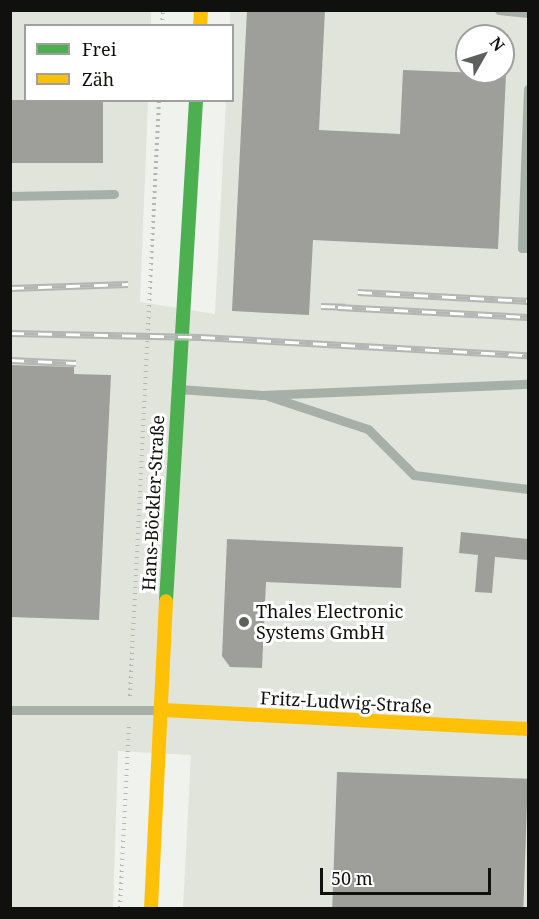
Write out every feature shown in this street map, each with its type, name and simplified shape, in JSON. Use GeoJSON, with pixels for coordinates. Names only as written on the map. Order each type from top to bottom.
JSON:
{"type":"FeatureCollection","features":[{"type":"Feature","properties":{"kind":"main road","name":"Hans-Böckler-Straße"},"geometry":{"type":"LineString","coordinates":[[151,909],[163,710],[177,389],[196,102]]}},
{"type":"Feature","properties":{"kind":"main road","name":"Fritz-Ludwig-Straße"},"geometry":{"type":"LineString","coordinates":[[163,710],[528,729]]}},
{"type":"Feature","properties":{"kind":"lane"},"geometry":{"type":"LineString","coordinates":[[499,10],[528,13]]}},
{"type":"Feature","properties":{"kind":"lane"},"geometry":{"type":"LineString","coordinates":[[528,89],[522,248],[528,248]]}},
{"type":"Feature","properties":{"kind":"lane"},"geometry":{"type":"LineString","coordinates":[[10,196],[114,194]]}},
{"type":"Feature","properties":{"kind":"lane"},"geometry":{"type":"LineString","coordinates":[[177,389],[262,395],[528,384]]}},
{"type":"Feature","properties":{"kind":"lane"},"geometry":{"type":"LineString","coordinates":[[262,395],[368,429],[414,475],[528,489]]}},
{"type":"Feature","properties":{"kind":"lane"},"geometry":{"type":"LineString","coordinates":[[10,710],[163,710]]}},
{"type":"Feature","properties":{"kind":"path"},"geometry":{"type":"LineString","coordinates":[[120,909],[159,102]]}},
{"type":"Feature","properties":{"kind":"shaded area"},"geometry":{"type":"Polygon","coordinates":[[[10,11],[151,11],[151,24],[24,24],[24,102],[148,102],[140,302],[215,314],[226,102],[234,102],[234,24],[230,24],[230,11],[528,11],[528,908],[183,908],[191,755],[118,751],[113,908],[11,908],[10,11]]]}},
{"type":"Feature","properties":{"kind":"building"},"geometry":{"type":"Polygon","coordinates":[[[247,10],[325,10],[319,130],[400,134],[403,70],[455,72],[455,84],[506,84],[498,249],[313,240],[309,315],[232,311],[247,10]]]}},
{"type":"Feature","properties":{"kind":"building"},"geometry":{"type":"Polygon","coordinates":[[[10,100],[103,102],[103,163],[10,163],[10,100]]]}},
{"type":"Feature","properties":{"kind":"building"},"geometry":{"type":"Polygon","coordinates":[[[10,365],[74,367],[74,374],[111,375],[99,620],[10,617],[10,365]]]}},
{"type":"Feature","properties":{"kind":"building"},"geometry":{"type":"Polygon","coordinates":[[[461,532],[528,539],[528,560],[495,557],[492,593],[475,592],[478,555],[459,553],[461,532]]]}},
{"type":"Feature","properties":{"kind":"building","name":"Thales Electronic Systems GmbH"},"geometry":{"type":"Polygon","coordinates":[[[227,539],[403,547],[401,588],[266,582],[262,668],[230,667],[222,656],[227,539]]]}},
{"type":"Feature","properties":{"kind":"building"},"geometry":{"type":"Polygon","coordinates":[[[337,772],[528,779],[523,908],[332,908],[337,772]]]}},
{"type":"Feature","properties":{"kind":"railway"},"geometry":{"type":"LineString","coordinates":[[10,288],[128,284]]}},
{"type":"Feature","properties":{"kind":"railway"},"geometry":{"type":"LineString","coordinates":[[358,292],[528,301]]}},
{"type":"Feature","properties":{"kind":"railway"},"geometry":{"type":"LineString","coordinates":[[321,306],[345,307]]}},
{"type":"Feature","properties":{"kind":"railway"},"geometry":{"type":"LineString","coordinates":[[338,307],[528,317]]}},
{"type":"Feature","properties":{"kind":"railway"},"geometry":{"type":"LineString","coordinates":[[10,333],[201,337],[528,355]]}},
{"type":"Feature","properties":{"kind":"railway"},"geometry":{"type":"LineString","coordinates":[[10,360],[76,363]]}},
{"type":"Feature","properties":{"kind":"traffic: fast"},"geometry":{"type":"LineString","coordinates":[[166,601],[196,102]]}},
{"type":"Feature","properties":{"kind":"traffic: slow"},"geometry":{"type":"LineString","coordinates":[[200,24],[201,10]]}},
{"type":"Feature","properties":{"kind":"traffic: slow"},"geometry":{"type":"LineString","coordinates":[[151,908],[166,601]]}},
{"type":"Feature","properties":{"kind":"traffic: slow"},"geometry":{"type":"LineString","coordinates":[[163,710],[528,729]]}},
{"type":"Feature","properties":{"kind":"place","name":"Thales Electronic Systems GmbH"},"geometry":{"type":"Point","coordinates":[244,622]}}]}
